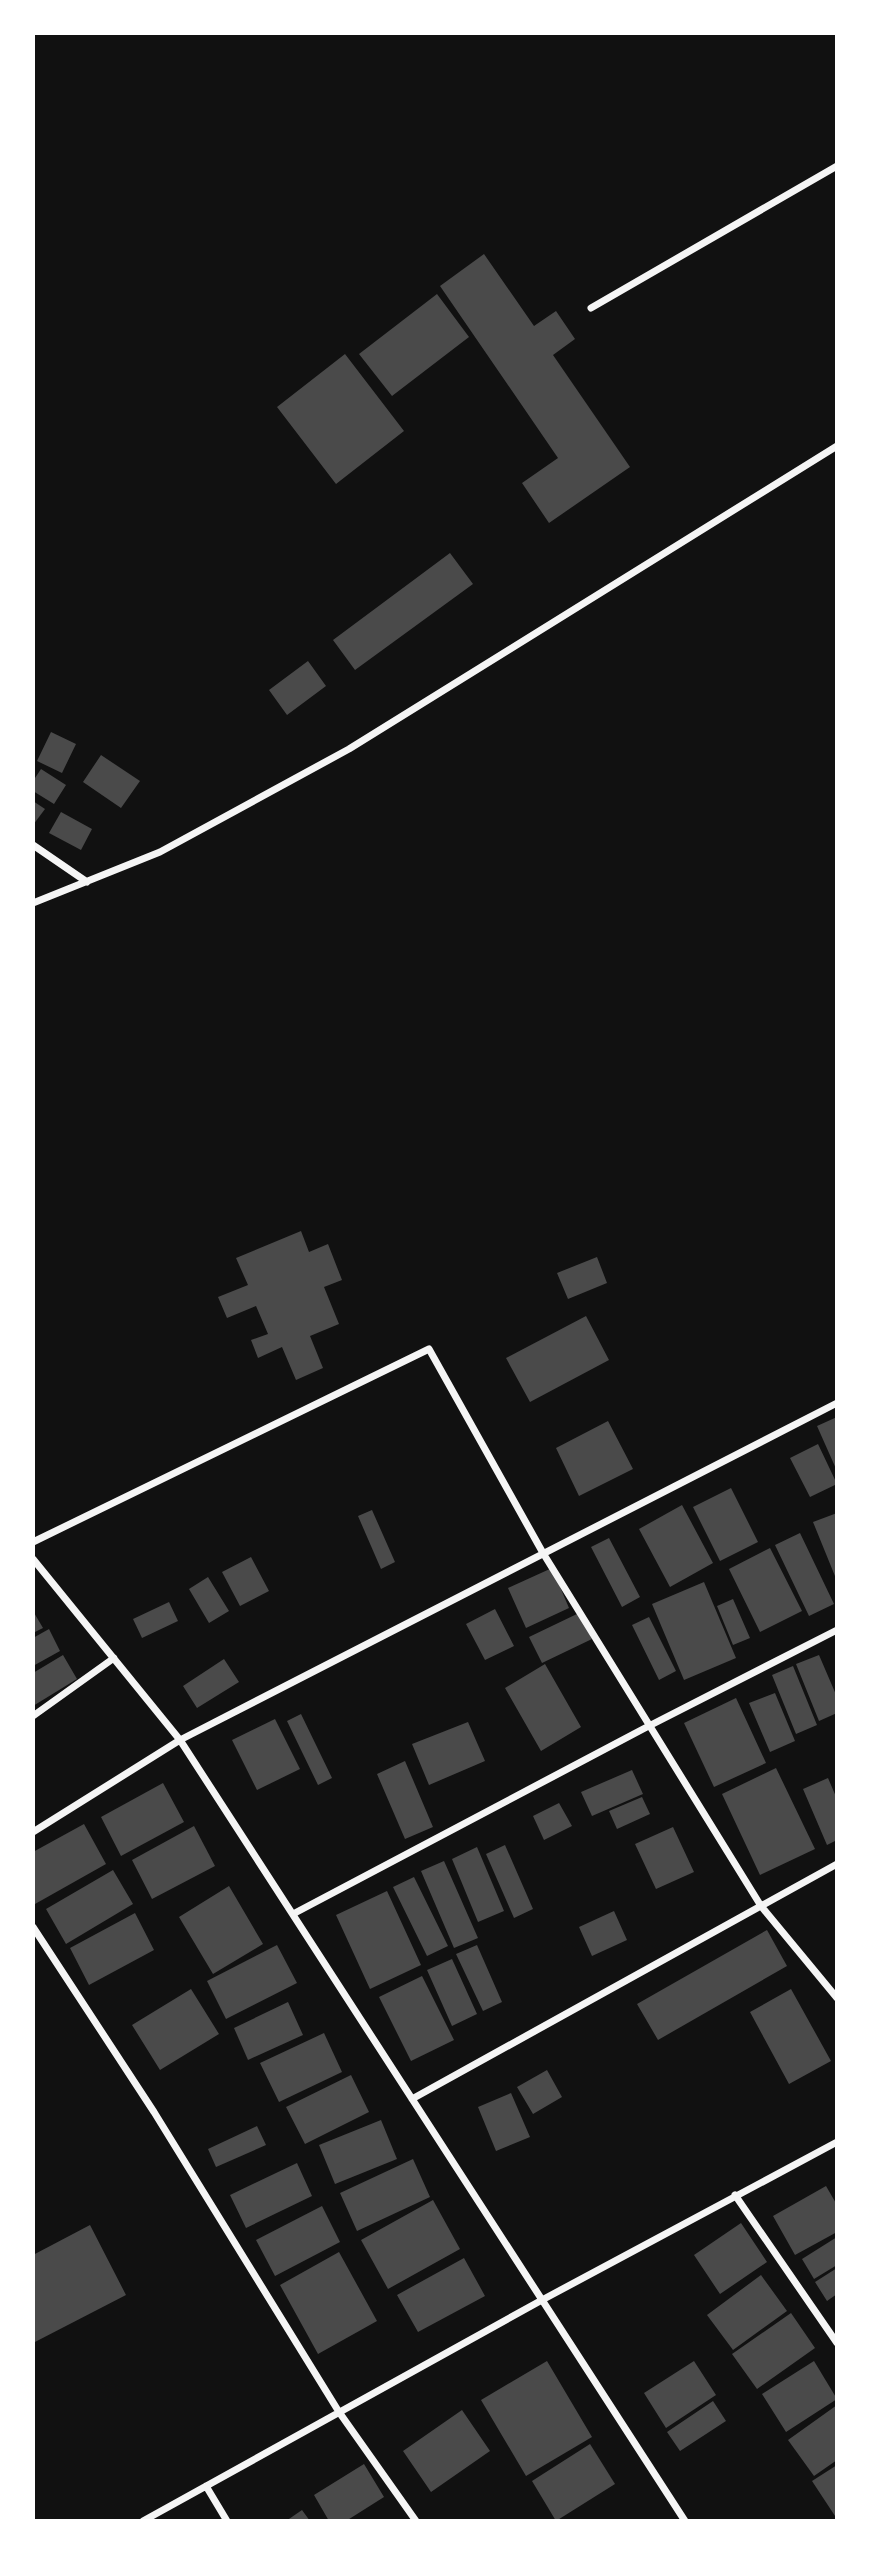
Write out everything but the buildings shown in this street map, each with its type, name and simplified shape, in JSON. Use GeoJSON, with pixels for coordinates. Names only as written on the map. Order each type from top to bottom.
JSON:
{"type":"FeatureCollection","features":[{"type":"Feature","properties":{"kind":"street"},"geometry":{"type":"LineString","coordinates":[[591,308],[837,166]]}},
{"type":"Feature","properties":{"kind":"street"},"geometry":{"type":"LineString","coordinates":[[33,902],[160,852],[349,749],[837,446]]}},
{"type":"Feature","properties":{"kind":"street"},"geometry":{"type":"LineString","coordinates":[[33,845],[87,882]]}},
{"type":"Feature","properties":{"kind":"street"},"geometry":{"type":"LineString","coordinates":[[33,1542],[429,1349],[543,1553],[761,1906],[837,1998]]}},
{"type":"Feature","properties":{"kind":"street"},"geometry":{"type":"LineString","coordinates":[[33,1832],[180,1740],[837,1403]]}},
{"type":"Feature","properties":{"kind":"street"},"geometry":{"type":"LineString","coordinates":[[34,1563],[180,1740],[685,2521]]}},
{"type":"Feature","properties":{"kind":"street"},"geometry":{"type":"LineString","coordinates":[[293,1914],[837,1630]]}},
{"type":"Feature","properties":{"kind":"street"},"geometry":{"type":"LineString","coordinates":[[33,1716],[114,1658]]}},
{"type":"Feature","properties":{"kind":"street"},"geometry":{"type":"LineString","coordinates":[[412,2099],[837,1864]]}},
{"type":"Feature","properties":{"kind":"street"},"geometry":{"type":"LineString","coordinates":[[33,1927],[154,2112],[339,2412],[416,2521]]}},
{"type":"Feature","properties":{"kind":"street"},"geometry":{"type":"LineString","coordinates":[[143,2521],[542,2300],[837,2142]]}},
{"type":"Feature","properties":{"kind":"street"},"geometry":{"type":"LineString","coordinates":[[735,2195],[837,2343]]}},
{"type":"Feature","properties":{"kind":"street"},"geometry":{"type":"LineString","coordinates":[[206,2486],[227,2521]]}}]}
